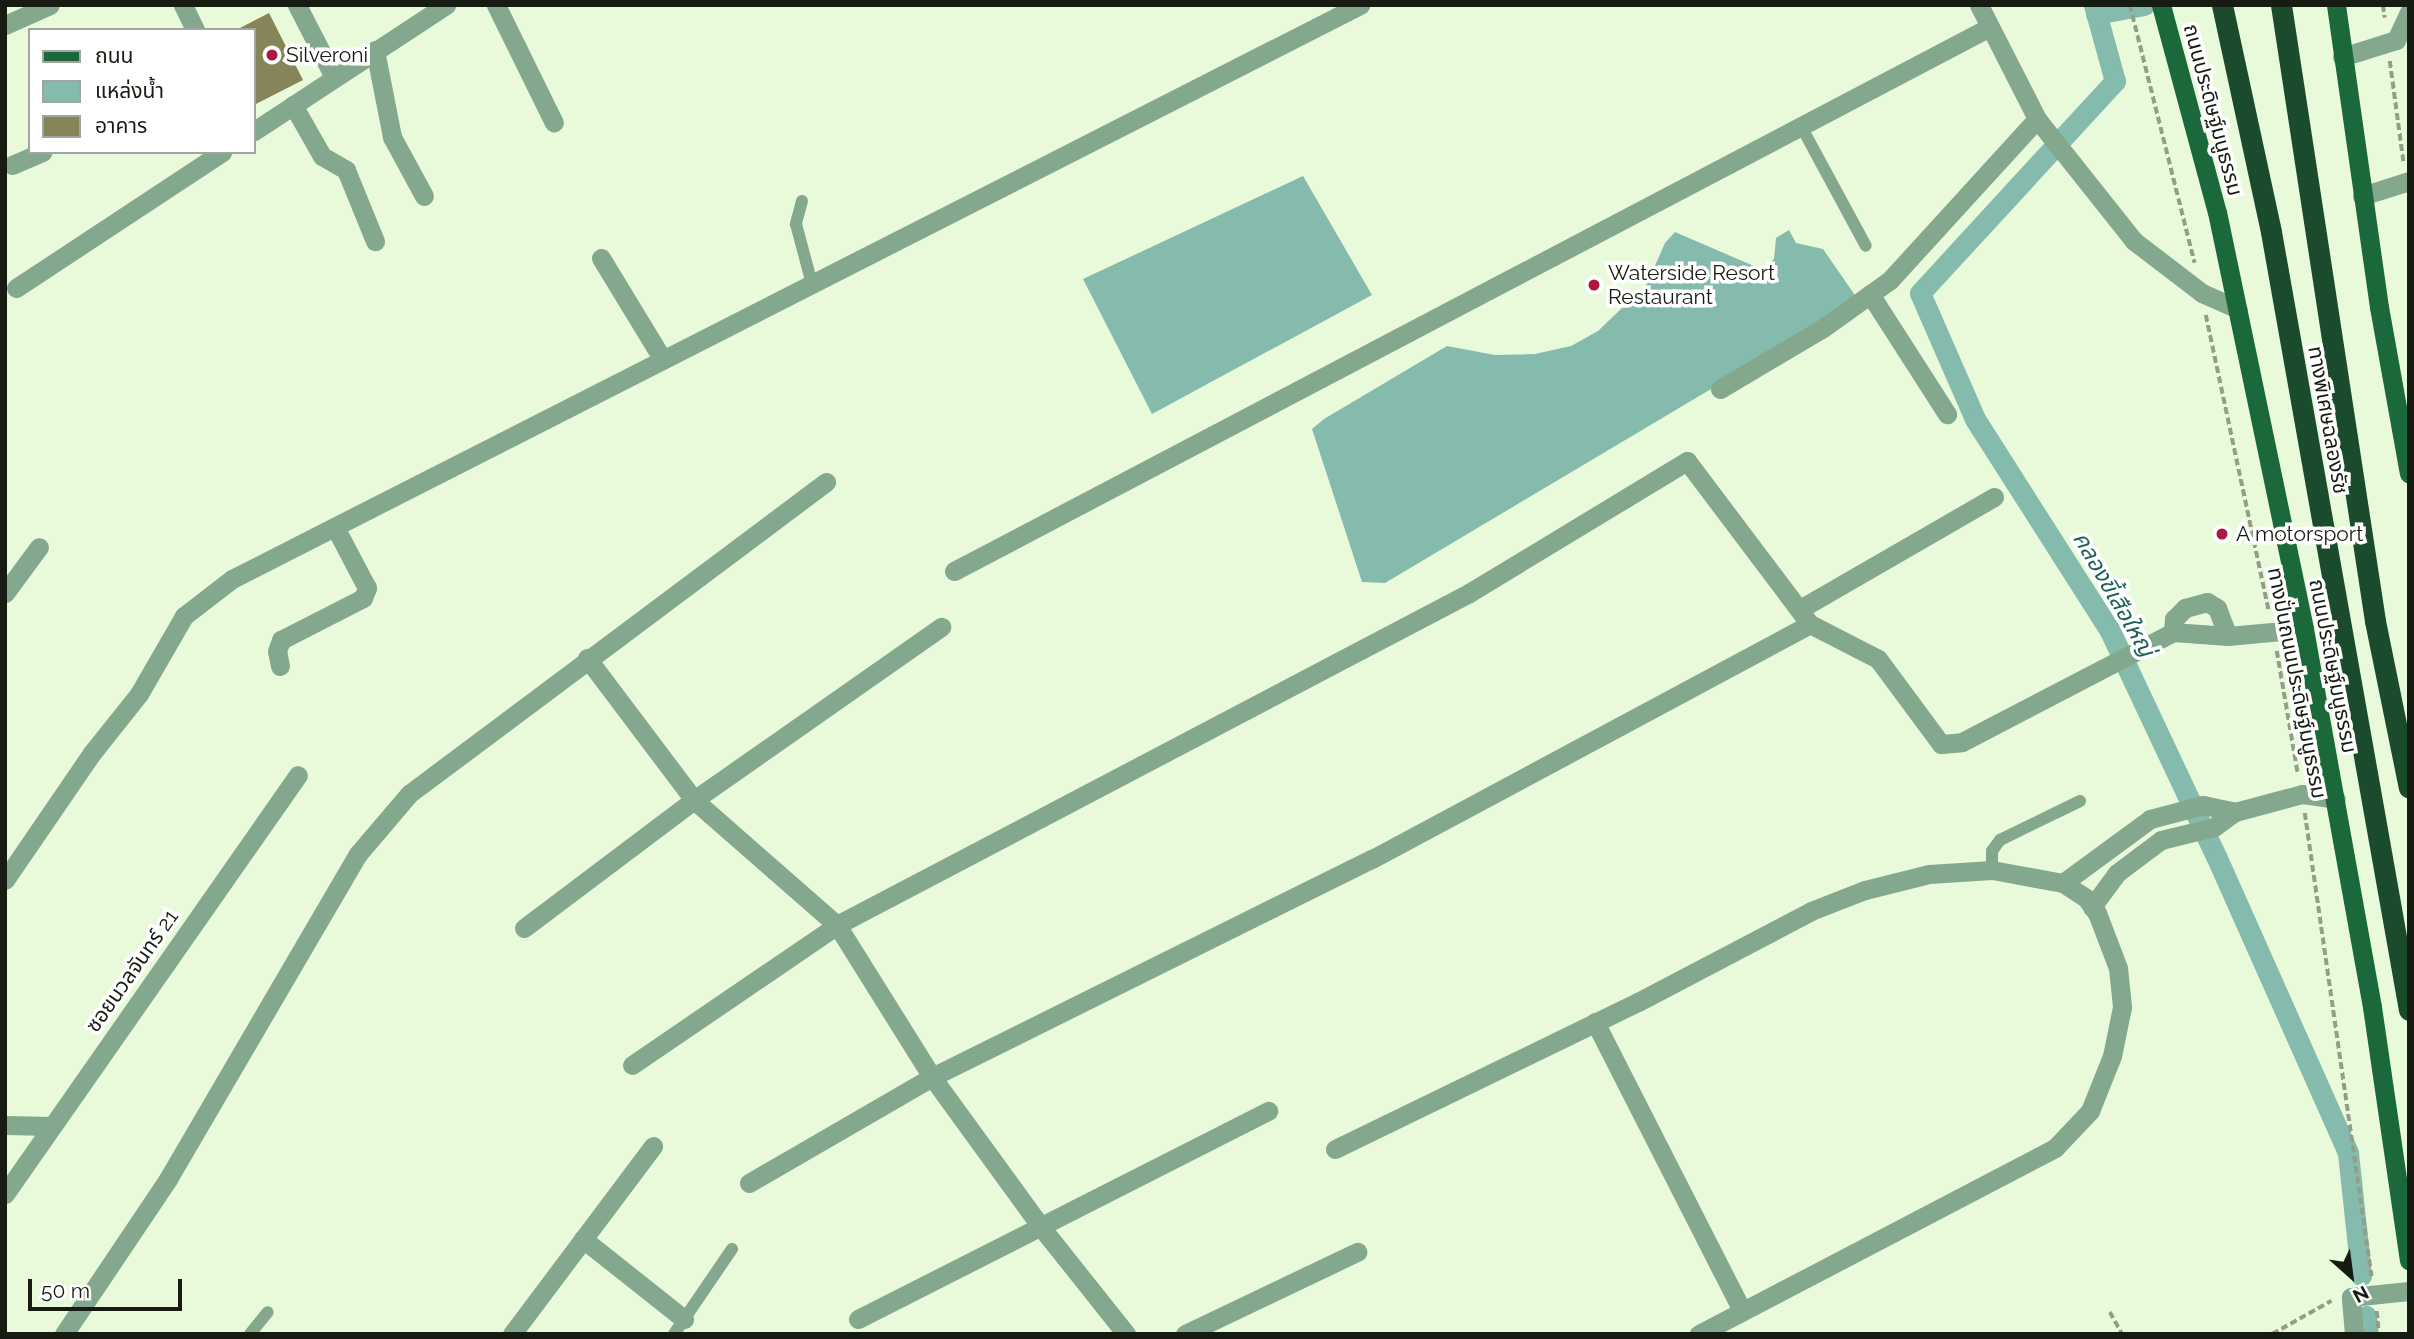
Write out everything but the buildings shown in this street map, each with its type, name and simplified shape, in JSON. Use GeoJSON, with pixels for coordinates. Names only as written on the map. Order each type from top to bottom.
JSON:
{"type":"FeatureCollection","features":[{"type":"Feature","properties":{"kind":"highway","name":"ทางพิเศษฉลองรัช"},"geometry":{"type":"LineString","coordinates":[[2222,5],[2271,232],[2409,1010]]}},
{"type":"Feature","properties":{"kind":"highway","name":"ทางพิเศษฉลองรัช"},"geometry":{"type":"LineString","coordinates":[[2280,5],[2375,621],[2409,788]]}},
{"type":"Feature","properties":{"kind":"main road"},"geometry":{"type":"LineString","coordinates":[[2336,5],[2362,196],[2409,473]]}},
{"type":"Feature","properties":{"kind":"main road","name":"ถนนประดิษฐ์มนูธรรม"},"geometry":{"type":"LineString","coordinates":[[2162,8],[2238,309],[2304,629],[2336,799],[2409,1260]]}},
{"type":"Feature","properties":{"kind":"street"},"geometry":{"type":"LineString","coordinates":[[5,25],[50,5]]}},
{"type":"Feature","properties":{"kind":"street"},"geometry":{"type":"LineString","coordinates":[[183,5],[194,28]]}},
{"type":"Feature","properties":{"kind":"street"},"geometry":{"type":"LineString","coordinates":[[297,5],[334,77]]}},
{"type":"Feature","properties":{"kind":"street"},"geometry":{"type":"LineString","coordinates":[[256,130],[446,5]]}},
{"type":"Feature","properties":{"kind":"street"},"geometry":{"type":"LineString","coordinates":[[496,5],[555,123]]}},
{"type":"Feature","properties":{"kind":"street"},"geometry":{"type":"LineString","coordinates":[[5,880],[92,753],[139,694],[184,616],[232,579],[1360,5]]}},
{"type":"Feature","properties":{"kind":"street"},"geometry":{"type":"LineString","coordinates":[[1979,5],[1988,28],[2037,119],[2134,241],[2202,293],[2238,309]]}},
{"type":"Feature","properties":{"kind":"street"},"geometry":{"type":"LineString","coordinates":[[2342,57],[2398,44],[2409,12]]}},
{"type":"Feature","properties":{"kind":"street"},"geometry":{"type":"LineString","coordinates":[[954,571],[1988,28]]}},
{"type":"Feature","properties":{"kind":"street"},"geometry":{"type":"LineString","coordinates":[[375,50],[392,137],[424,197]]}},
{"type":"Feature","properties":{"kind":"street"},"geometry":{"type":"LineString","coordinates":[[293,105],[323,156],[346,170],[375,241]]}},
{"type":"Feature","properties":{"kind":"street"},"geometry":{"type":"LineString","coordinates":[[1720,389],[1824,328],[1890,280],[2037,119]]}},
{"type":"Feature","properties":{"kind":"street"},"geometry":{"type":"LineString","coordinates":[[12,165],[37,154]]}},
{"type":"Feature","properties":{"kind":"street"},"geometry":{"type":"LineString","coordinates":[[16,288],[219,154]]}},
{"type":"Feature","properties":{"kind":"street"},"geometry":{"type":"LineString","coordinates":[[2362,196],[2408,182]]}},
{"type":"Feature","properties":{"kind":"street"},"geometry":{"type":"LineString","coordinates":[[601,258],[663,360]]}},
{"type":"Feature","properties":{"kind":"street"},"geometry":{"type":"LineString","coordinates":[[1870,294],[1947,414]]}},
{"type":"Feature","properties":{"kind":"street"},"geometry":{"type":"LineString","coordinates":[[632,1065],[837,925],[1469,593],[1687,461],[1805,616],[1878,659],[1941,744],[1962,742],[2173,632],[2228,636],[2274,635],[2304,629]]}},
{"type":"Feature","properties":{"kind":"street"},"geometry":{"type":"LineString","coordinates":[[64,1334],[168,1179],[358,854],[409,794],[587,658],[827,482]]}},
{"type":"Feature","properties":{"kind":"street"},"geometry":{"type":"LineString","coordinates":[[749,1183],[932,1077],[1372,859],[1805,616],[1994,497]]}},
{"type":"Feature","properties":{"kind":"street"},"geometry":{"type":"LineString","coordinates":[[280,666],[277,651],[281,640],[363,598],[367,588],[336,528]]}},
{"type":"Feature","properties":{"kind":"street"},"geometry":{"type":"LineString","coordinates":[[5,593],[39,547]]}},
{"type":"Feature","properties":{"kind":"street"},"geometry":{"type":"LineString","coordinates":[[2173,632],[2174,619],[2185,608],[2207,602],[2217,608],[2228,636]]}},
{"type":"Feature","properties":{"kind":"street"},"geometry":{"type":"LineString","coordinates":[[524,928],[694,800],[941,627]]}},
{"type":"Feature","properties":{"kind":"street"},"geometry":{"type":"LineString","coordinates":[[587,658],[694,800],[837,925],[932,1077],[1041,1227],[1126,1334]]}},
{"type":"Feature","properties":{"kind":"street","name":"ซอยนวลจันทร์ 21"},"geometry":{"type":"LineString","coordinates":[[5,1194],[298,775]]}},
{"type":"Feature","properties":{"kind":"street"},"geometry":{"type":"LineString","coordinates":[[2092,907],[2117,873],[2142,850],[2189,832],[2214,827],[2235,812],[2302,794],[2336,799]]}},
{"type":"Feature","properties":{"kind":"street"},"geometry":{"type":"LineString","coordinates":[[2063,883],[2126,834],[2150,819],[2203,805],[2235,812]]}},
{"type":"Feature","properties":{"kind":"street"},"geometry":{"type":"LineString","coordinates":[[1335,1149],[1811,911],[1865,890],[1929,874],[1992,870],[2063,883],[2092,907],[2118,968],[2122,1007],[2112,1056],[2090,1111],[2055,1148],[2022,1167],[1741,1308],[1699,1334]]}},
{"type":"Feature","properties":{"kind":"street"},"geometry":{"type":"LineString","coordinates":[[1595,1021],[1741,1308]]}},
{"type":"Feature","properties":{"kind":"street"},"geometry":{"type":"LineString","coordinates":[[858,1319],[1268,1111]]}},
{"type":"Feature","properties":{"kind":"street"},"geometry":{"type":"LineString","coordinates":[[5,1125],[51,1126]]}},
{"type":"Feature","properties":{"kind":"street"},"geometry":{"type":"LineString","coordinates":[[512,1334],[653,1146]]}},
{"type":"Feature","properties":{"kind":"street"},"geometry":{"type":"LineString","coordinates":[[583,1239],[679,1326]]}},
{"type":"Feature","properties":{"kind":"street"},"geometry":{"type":"LineString","coordinates":[[1185,1334],[1357,1252]]}},
{"type":"Feature","properties":{"kind":"street"},"geometry":{"type":"LineString","coordinates":[[2354,1334],[2351,1297],[2409,1291]]}},
{"type":"Feature","properties":{"kind":"lane"},"geometry":{"type":"LineString","coordinates":[[1801,126],[1866,246]]}},
{"type":"Feature","properties":{"kind":"lane"},"geometry":{"type":"LineString","coordinates":[[803,201],[797,236],[812,284]]}},
{"type":"Feature","properties":{"kind":"lane"},"geometry":{"type":"LineString","coordinates":[[1992,870],[1992,851],[2000,840],[2080,801]]}},
{"type":"Feature","properties":{"kind":"lane"},"geometry":{"type":"LineString","coordinates":[[679,1326],[733,1249]]}},
{"type":"Feature","properties":{"kind":"lane"},"geometry":{"type":"LineString","coordinates":[[250,1334],[268,1312]]}},
{"type":"Feature","properties":{"kind":"path","name":"ทางปั่นถนนประดิษฐ์มนูธรรม"},"geometry":{"type":"LineString","coordinates":[[2130,5],[2202,293],[2274,635],[2302,794],[2379,1334]]}},
{"type":"Feature","properties":{"kind":"path"},"geometry":{"type":"LineString","coordinates":[[2383,5],[2398,44],[2408,182]]}},
{"type":"Feature","properties":{"kind":"path"},"geometry":{"type":"LineString","coordinates":[[2272,1334],[2322,1303],[2351,1297]]}},
{"type":"Feature","properties":{"kind":"path"},"geometry":{"type":"LineString","coordinates":[[2110,1312],[2122,1334]]}},
{"type":"Feature","properties":{"kind":"water"},"geometry":{"type":"Polygon","coordinates":[[[1303,176],[1372,295],[1152,414],[1083,279],[1303,176]]]}},
{"type":"Feature","properties":{"kind":"water"},"geometry":{"type":"Polygon","coordinates":[[[1789,230],[1796,243],[1823,249],[1859,301],[1385,583],[1362,582],[1312,429],[1324,419],[1447,346],[1495,355],[1535,354],[1571,346],[1598,331],[1647,284],[1665,243],[1675,232],[1763,270],[1774,259],[1776,238],[1789,230]]]}},
{"type":"Feature","properties":{"kind":"waterway","name":"คลองขี้เสือใหญ่"},"geometry":{"type":"LineString","coordinates":[[2094,5],[2115,81],[1920,293],[1975,419],[2110,631],[2216,856],[2348,1153],[2361,1275]]}},
{"type":"Feature","properties":{"kind":"waterway"},"geometry":{"type":"LineString","coordinates":[[2096,14],[2144,5]]}},
{"type":"Feature","properties":{"kind":"waterway","name":"คลองขี้เสือใหญ่"},"geometry":{"type":"LineString","coordinates":[[2366,1316],[2368,1334]]}},
{"type":"Feature","properties":{"kind":"place","name":"Silveroni"},"geometry":{"type":"Point","coordinates":[272,55]}},
{"type":"Feature","properties":{"kind":"place","name":"Waterside Resort Restaurant"},"geometry":{"type":"Point","coordinates":[1594,285]}},
{"type":"Feature","properties":{"kind":"place","name":"A motorsport"},"geometry":{"type":"Point","coordinates":[2222,534]}}]}
